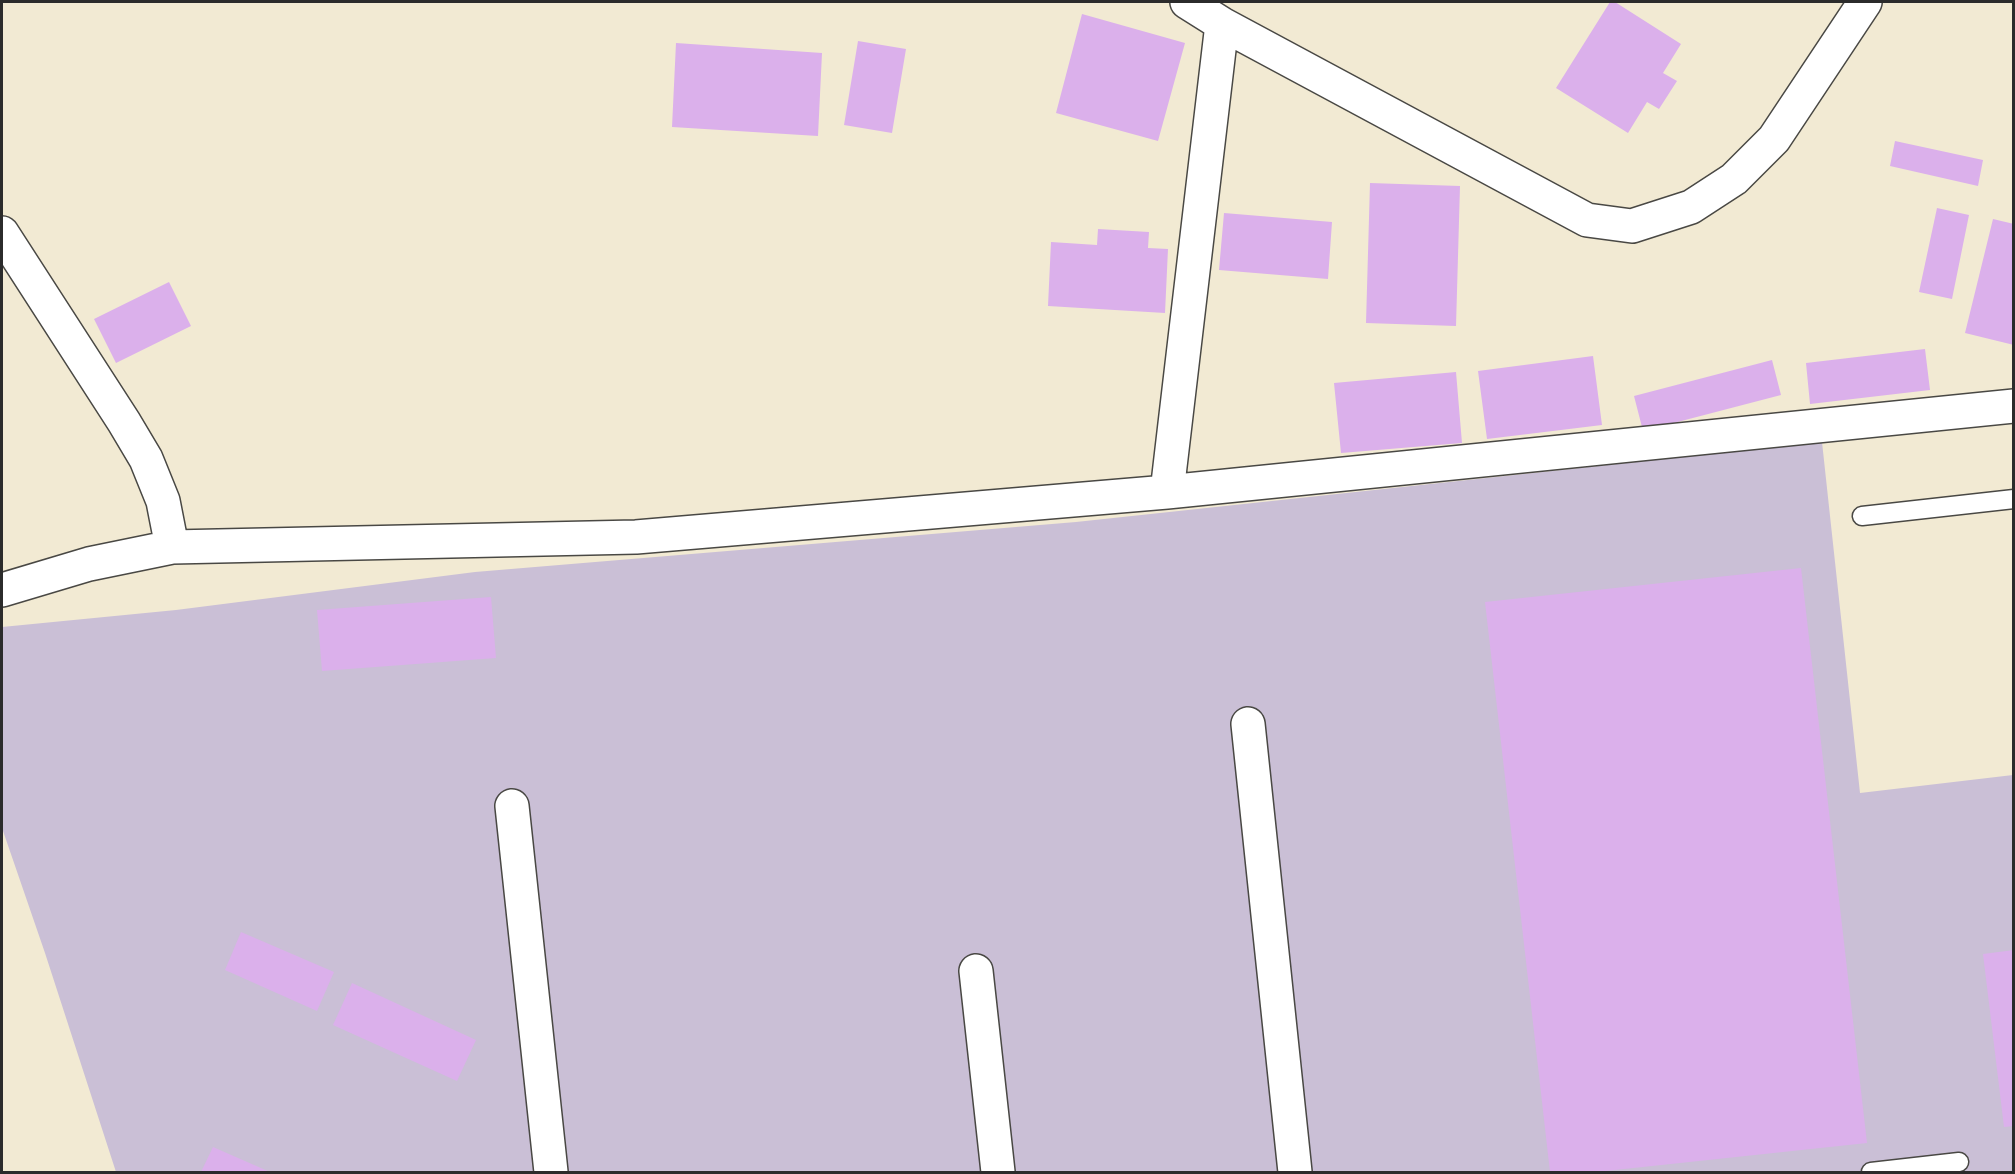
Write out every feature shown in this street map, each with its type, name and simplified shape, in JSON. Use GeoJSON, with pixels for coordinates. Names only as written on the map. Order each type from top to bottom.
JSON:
{"type":"FeatureCollection","features":[{"type":"Feature","properties":{"kind":"street"},"geometry":{"type":"LineString","coordinates":[[1187,2],[1222,24],[1587,220],[1632,226],[1690,207],[1734,179],[1774,140],[1865,2]]}},
{"type":"Feature","properties":{"kind":"street"},"geometry":{"type":"LineString","coordinates":[[1167,492],[1222,24]]}},
{"type":"Feature","properties":{"kind":"street"},"geometry":{"type":"LineString","coordinates":[[2,233],[146,459],[163,501],[172,547]]}},
{"type":"Feature","properties":{"kind":"street"},"geometry":{"type":"LineString","coordinates":[[2,590],[89,564],[172,547],[636,537],[1167,492],[2013,406]]}},
{"type":"Feature","properties":{"kind":"street"},"geometry":{"type":"LineString","coordinates":[[1248,724],[1295,1173]]}},
{"type":"Feature","properties":{"kind":"street"},"geometry":{"type":"LineString","coordinates":[[512,806],[551,1173]]}},
{"type":"Feature","properties":{"kind":"street"},"geometry":{"type":"LineString","coordinates":[[976,971],[998,1173]]}},
{"type":"Feature","properties":{"kind":"lane"},"geometry":{"type":"LineString","coordinates":[[1862,516],[2013,499]]}},
{"type":"Feature","properties":{"kind":"lane"},"geometry":{"type":"LineString","coordinates":[[1871,1173],[1959,1162]]}},
{"type":"Feature","properties":{"kind":"shaded area"},"geometry":{"type":"Polygon","coordinates":[[[1822,442],[1860,793],[2013,775],[2013,1172],[116,1172],[2,828],[2,627],[176,610],[475,572],[1076,522],[1822,442]]]}},
{"type":"Feature","properties":{"kind":"building"},"geometry":{"type":"Polygon","coordinates":[[[1610,2],[1615,2],[1681,44],[1663,73],[1677,81],[1659,109],[1647,102],[1628,133],[1556,88],[1610,2]]]}},
{"type":"Feature","properties":{"kind":"building"},"geometry":{"type":"Polygon","coordinates":[[[1082,14],[1185,43],[1158,141],[1056,113],[1082,14]]]}},
{"type":"Feature","properties":{"kind":"building"},"geometry":{"type":"Polygon","coordinates":[[[858,41],[906,49],[892,133],[844,125],[858,41]]]}},
{"type":"Feature","properties":{"kind":"building"},"geometry":{"type":"Polygon","coordinates":[[[676,43],[822,53],[818,136],[672,127],[676,43]]]}},
{"type":"Feature","properties":{"kind":"building"},"geometry":{"type":"Polygon","coordinates":[[[1895,141],[1983,160],[1978,186],[1890,166],[1895,141]]]}},
{"type":"Feature","properties":{"kind":"building"},"geometry":{"type":"Polygon","coordinates":[[[1370,183],[1460,186],[1456,326],[1366,323],[1370,183]]]}},
{"type":"Feature","properties":{"kind":"building"},"geometry":{"type":"Polygon","coordinates":[[[1937,208],[1969,215],[1952,299],[1919,292],[1937,208]]]}},
{"type":"Feature","properties":{"kind":"building"},"geometry":{"type":"Polygon","coordinates":[[[1224,213],[1332,222],[1328,279],[1219,270],[1224,213]]]}},
{"type":"Feature","properties":{"kind":"building"},"geometry":{"type":"Polygon","coordinates":[[[1993,219],[2014,224],[2014,345],[1965,333],[1993,219]]]}},
{"type":"Feature","properties":{"kind":"building"},"geometry":{"type":"Polygon","coordinates":[[[1098,229],[1149,232],[1148,248],[1168,249],[1165,313],[1048,306],[1051,242],[1097,245],[1098,229]]]}},
{"type":"Feature","properties":{"kind":"building"},"geometry":{"type":"Polygon","coordinates":[[[169,282],[191,326],[116,363],[94,319],[169,282]]]}},
{"type":"Feature","properties":{"kind":"building"},"geometry":{"type":"Polygon","coordinates":[[[1925,349],[1930,390],[1810,404],[1806,363],[1925,349]]]}},
{"type":"Feature","properties":{"kind":"building"},"geometry":{"type":"Polygon","coordinates":[[[1593,356],[1602,425],[1487,439],[1478,371],[1593,356]]]}},
{"type":"Feature","properties":{"kind":"building"},"geometry":{"type":"Polygon","coordinates":[[[1772,360],[1781,395],[1643,431],[1634,396],[1772,360]]]}},
{"type":"Feature","properties":{"kind":"building"},"geometry":{"type":"Polygon","coordinates":[[[1456,372],[1462,443],[1341,453],[1334,383],[1456,372]]]}},
{"type":"Feature","properties":{"kind":"building"},"geometry":{"type":"Polygon","coordinates":[[[1801,568],[1867,1143],[1596,1172],[1550,1172],[1485,602],[1801,568]]]}},
{"type":"Feature","properties":{"kind":"building"},"geometry":{"type":"Polygon","coordinates":[[[491,597],[496,658],[322,671],[317,610],[491,597]]]}},
{"type":"Feature","properties":{"kind":"building"},"geometry":{"type":"Polygon","coordinates":[[[241,932],[334,972],[317,1011],[225,970],[241,932]]]}},
{"type":"Feature","properties":{"kind":"building"},"geometry":{"type":"Polygon","coordinates":[[[2014,950],[2014,1126],[2004,1127],[1983,954],[2014,950]]]}},
{"type":"Feature","properties":{"kind":"building"},"geometry":{"type":"Polygon","coordinates":[[[352,983],[476,1040],[457,1081],[333,1025],[352,983]]]}},
{"type":"Feature","properties":{"kind":"building"},"geometry":{"type":"Polygon","coordinates":[[[213,1147],[270,1172],[201,1172],[213,1147]]]}}]}
